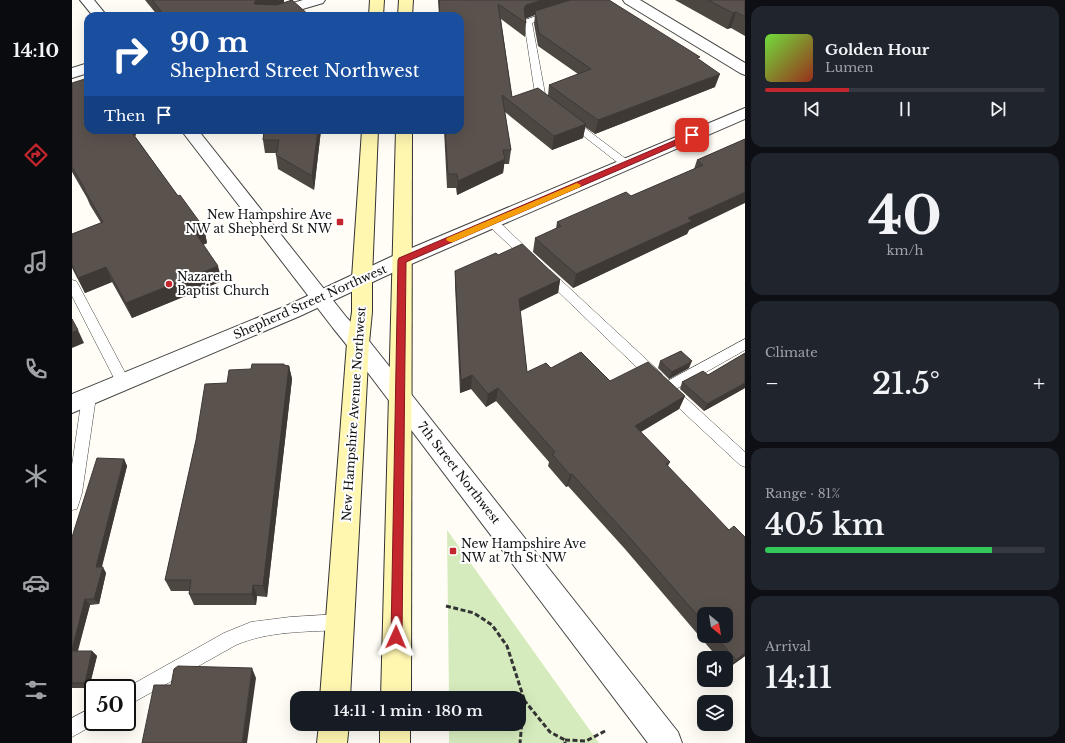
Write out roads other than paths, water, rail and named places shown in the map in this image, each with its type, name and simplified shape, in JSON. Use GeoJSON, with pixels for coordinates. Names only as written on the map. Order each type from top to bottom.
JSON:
{"type":"FeatureCollection","features":[{"type":"Feature","properties":{"kind":"main road"},"geometry":{"type":"LineString","coordinates":[[376,12],[377,0]]}},
{"type":"Feature","properties":{"kind":"main road"},"geometry":{"type":"LineString","coordinates":[[405,12],[406,0]]}},
{"type":"Feature","properties":{"kind":"main road","name":"New Hampshire Avenue Northwest"},"geometry":{"type":"LineString","coordinates":[[335,691],[358,343],[362,312],[362,278],[370,134]]}},
{"type":"Feature","properties":{"kind":"main road"},"geometry":{"type":"LineString","coordinates":[[396,691],[404,134]]}},
{"type":"Feature","properties":{"kind":"main road"},"geometry":{"type":"LineString","coordinates":[[332,743],[333,731]]}},
{"type":"Feature","properties":{"kind":"main road"},"geometry":{"type":"LineString","coordinates":[[395,731],[395,743]]}},
{"type":"Feature","properties":{"kind":"street"},"geometry":{"type":"LineString","coordinates":[[87,0],[97,12]]}},
{"type":"Feature","properties":{"kind":"street"},"geometry":{"type":"LineString","coordinates":[[278,12],[318,0]]}},
{"type":"Feature","properties":{"kind":"street"},"geometry":{"type":"LineString","coordinates":[[630,0],[745,70]]}},
{"type":"Feature","properties":{"kind":"street"},"geometry":{"type":"LineString","coordinates":[[72,73],[84,69]]}},
{"type":"Feature","properties":{"kind":"street","name":"Shepherd Street Northwest"},"geometry":{"type":"LineString","coordinates":[[80,401],[293,312],[321,297],[402,260],[745,113]]}},
{"type":"Feature","properties":{"kind":"street","name":"7th Street Northwest"},"geometry":{"type":"LineString","coordinates":[[192,134],[340,323],[358,343],[667,743]]}},
{"type":"Feature","properties":{"kind":"lane"},"geometry":{"type":"LineString","coordinates":[[557,12],[528,22],[541,100],[626,164]]}},
{"type":"Feature","properties":{"kind":"lane"},"geometry":{"type":"LineString","coordinates":[[492,222],[745,461]]}},
{"type":"Feature","properties":{"kind":"lane"},"geometry":{"type":"LineString","coordinates":[[72,284],[123,382]]}},
{"type":"Feature","properties":{"kind":"lane"},"geometry":{"type":"LineString","coordinates":[[667,388],[745,344]]}},
{"type":"Feature","properties":{"kind":"lane"},"geometry":{"type":"LineString","coordinates":[[72,504],[75,493],[80,401]]}},
{"type":"Feature","properties":{"kind":"lane"},"geometry":{"type":"LineString","coordinates":[[136,692],[230,638],[251,630],[290,624],[340,622]]}},
{"type":"Feature","properties":{"kind":"lane"},"geometry":{"type":"LineString","coordinates":[[72,728],[84,721]]}},
{"type":"Feature","properties":{"kind":"place","name":"New Hampshire Ave NW at Shepherd St NW"},"geometry":{"type":"Point","coordinates":[340,222]}},
{"type":"Feature","properties":{"kind":"place","name":"Nazareth Baptist Church"},"geometry":{"type":"Point","coordinates":[169,284]}},
{"type":"Feature","properties":{"kind":"place","name":"New Hampshire Ave NW at 7th St NW"},"geometry":{"type":"Point","coordinates":[453,551]}}]}
